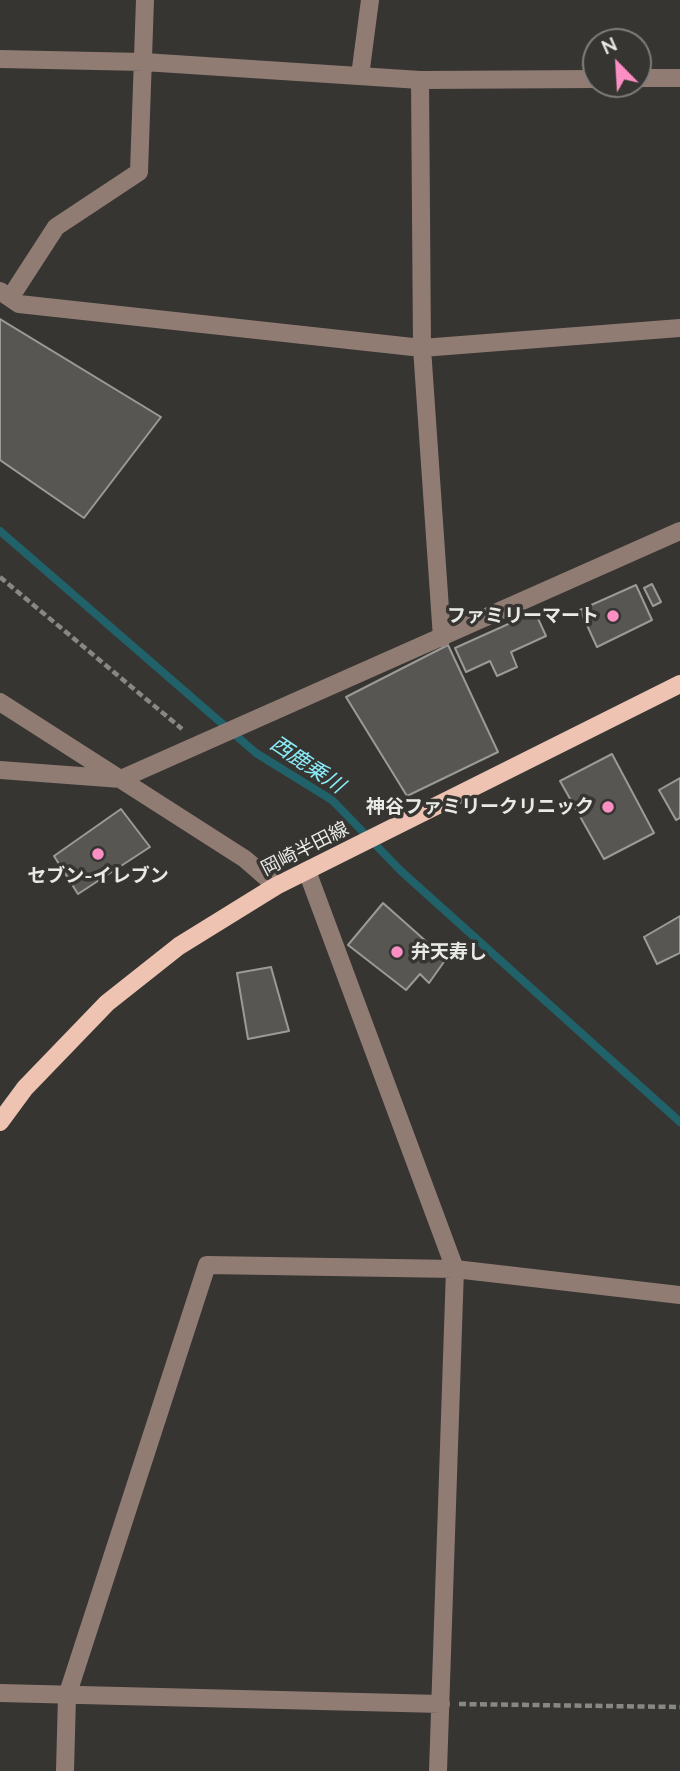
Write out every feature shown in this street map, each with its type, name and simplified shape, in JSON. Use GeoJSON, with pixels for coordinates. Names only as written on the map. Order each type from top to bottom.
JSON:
{"type":"FeatureCollection","features":[{"type":"Feature","properties":{"kind":"main road","name":"岡崎半田線"},"geometry":{"type":"LineString","coordinates":[[0,1122],[24,1088],[107,1003],[179,946],[276,886],[680,684]]}},
{"type":"Feature","properties":{"kind":"street"},"geometry":{"type":"LineString","coordinates":[[145,0],[139,172],[56,227],[5,295],[19,304],[422,348],[680,328]]}},
{"type":"Feature","properties":{"kind":"street"},"geometry":{"type":"LineString","coordinates":[[360,76],[370,0]]}},
{"type":"Feature","properties":{"kind":"street"},"geometry":{"type":"LineString","coordinates":[[0,59],[144,62],[419,80],[582,79]]}},
{"type":"Feature","properties":{"kind":"street"},"geometry":{"type":"LineString","coordinates":[[652,78],[680,78]]}},
{"type":"Feature","properties":{"kind":"street"},"geometry":{"type":"LineString","coordinates":[[419,80],[422,348],[442,638]]}},
{"type":"Feature","properties":{"kind":"street"},"geometry":{"type":"LineString","coordinates":[[0,770],[121,779],[680,531]]}},
{"type":"Feature","properties":{"kind":"street"},"geometry":{"type":"LineString","coordinates":[[0,702],[245,859],[276,886]]}},
{"type":"Feature","properties":{"kind":"street"},"geometry":{"type":"LineString","coordinates":[[307,871],[455,1269],[438,1771]]}},
{"type":"Feature","properties":{"kind":"street"},"geometry":{"type":"LineString","coordinates":[[65,1771],[67,1696],[207,1265],[455,1269],[680,1295]]}},
{"type":"Feature","properties":{"kind":"street"},"geometry":{"type":"LineString","coordinates":[[0,1693],[441,1704]]}},
{"type":"Feature","properties":{"kind":"path"},"geometry":{"type":"LineString","coordinates":[[0,577],[201,744]]}},
{"type":"Feature","properties":{"kind":"path"},"geometry":{"type":"LineString","coordinates":[[441,1704],[680,1707]]}},
{"type":"Feature","properties":{"kind":"building"},"geometry":{"type":"Polygon","coordinates":[[[0,319],[161,417],[84,518],[0,460],[0,319]]]}},
{"type":"Feature","properties":{"kind":"building"},"geometry":{"type":"Polygon","coordinates":[[[652,584],[661,602],[653,606],[644,588],[652,584]]]}},
{"type":"Feature","properties":{"kind":"building"},"geometry":{"type":"Polygon","coordinates":[[[636,585],[652,620],[597,647],[580,610],[636,585]]]}},
{"type":"Feature","properties":{"kind":"building"},"geometry":{"type":"Polygon","coordinates":[[[535,612],[546,636],[511,652],[517,667],[497,676],[490,661],[466,672],[455,648],[535,612]]]}},
{"type":"Feature","properties":{"kind":"building"},"geometry":{"type":"Polygon","coordinates":[[[448,645],[498,752],[407,796],[346,697],[448,645]]]}},
{"type":"Feature","properties":{"kind":"building","name":"神谷ファミリークリニック"},"geometry":{"type":"Polygon","coordinates":[[[612,754],[654,833],[604,859],[560,781],[612,754]]]}},
{"type":"Feature","properties":{"kind":"building"},"geometry":{"type":"Polygon","coordinates":[[[680,778],[680,818],[676,820],[659,790],[680,778]]]}},
{"type":"Feature","properties":{"kind":"building"},"geometry":{"type":"Polygon","coordinates":[[[121,809],[150,847],[78,894],[54,856],[121,809]]]}},
{"type":"Feature","properties":{"kind":"building","name":"弁天寿し"},"geometry":{"type":"Polygon","coordinates":[[[383,903],[446,959],[429,983],[420,974],[406,990],[348,945],[383,903]]]}},
{"type":"Feature","properties":{"kind":"building"},"geometry":{"type":"Polygon","coordinates":[[[680,916],[680,953],[657,964],[644,937],[680,916]]]}},
{"type":"Feature","properties":{"kind":"building"},"geometry":{"type":"Polygon","coordinates":[[[271,967],[289,1031],[248,1039],[237,973],[271,967]]]}},
{"type":"Feature","properties":{"kind":"waterway","name":"西鹿乗川"},"geometry":{"type":"LineString","coordinates":[[0,531],[256,753],[332,800],[401,871],[680,1122]]}},
{"type":"Feature","properties":{"kind":"place","name":"ファミリーマート"},"geometry":{"type":"Point","coordinates":[613,616]}},
{"type":"Feature","properties":{"kind":"place","name":"神谷ファミリークリニック"},"geometry":{"type":"Point","coordinates":[608,807]}},
{"type":"Feature","properties":{"kind":"place","name":"セブン-イレブン"},"geometry":{"type":"Point","coordinates":[98,854]}},
{"type":"Feature","properties":{"kind":"place","name":"弁天寿し"},"geometry":{"type":"Point","coordinates":[397,952]}}]}
